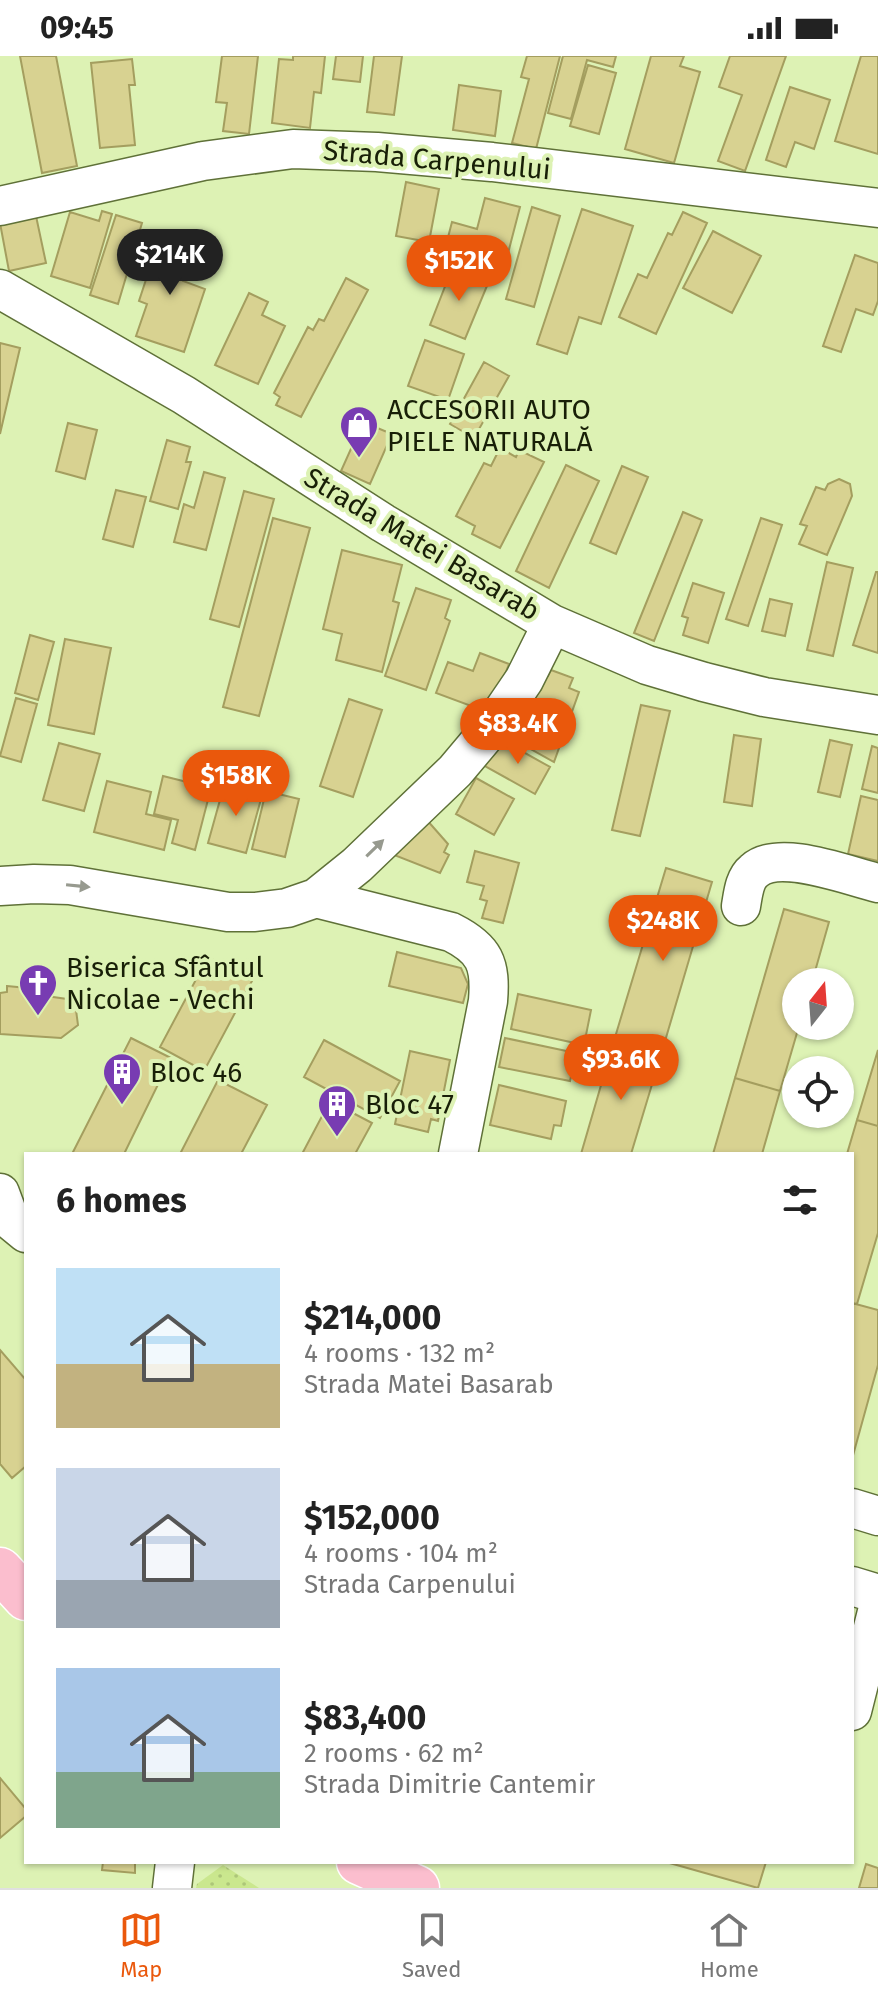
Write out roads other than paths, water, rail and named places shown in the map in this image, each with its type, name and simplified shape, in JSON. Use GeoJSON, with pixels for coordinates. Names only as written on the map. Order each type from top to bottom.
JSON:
{"type":"FeatureCollection","features":[{"type":"Feature","properties":{"kind":"main road"},"geometry":{"type":"LineString","coordinates":[[363,1864],[417,1888]]}},
{"type":"Feature","properties":{"kind":"street","name":"Strada Carpenului"},"geometry":{"type":"LineString","coordinates":[[0,206],[203,161],[293,149],[377,152],[492,162],[878,208]]}},
{"type":"Feature","properties":{"kind":"street","name":"Strada Matei Basarab"},"geometry":{"type":"LineString","coordinates":[[0,289],[184,395],[383,523],[552,624],[647,665],[704,682],[764,697],[878,715]]}},
{"type":"Feature","properties":{"kind":"street"},"geometry":{"type":"LineString","coordinates":[[0,886],[70,885],[228,912],[287,908],[316,898],[357,865],[455,771],[492,727],[524,680],[552,624]]}},
{"type":"Feature","properties":{"kind":"street"},"geometry":{"type":"LineString","coordinates":[[741,906],[747,881],[754,871],[776,862],[791,861],[878,883]]}},
{"type":"Feature","properties":{"kind":"street"},"geometry":{"type":"LineString","coordinates":[[316,898],[451,932],[469,941],[484,957],[490,979],[488,1001],[458,1152]]}},
{"type":"Feature","properties":{"kind":"street"},"geometry":{"type":"LineString","coordinates":[[0,1193],[10,1220],[24,1231]]}},
{"type":"Feature","properties":{"kind":"street"},"geometry":{"type":"LineString","coordinates":[[854,1509],[878,1516]]}},
{"type":"Feature","properties":{"kind":"street"},"geometry":{"type":"LineString","coordinates":[[854,1587],[878,1594]]}},
{"type":"Feature","properties":{"kind":"street"},"geometry":{"type":"LineString","coordinates":[[854,1703],[878,1608]]}},
{"type":"Feature","properties":{"kind":"street"},"geometry":{"type":"LineString","coordinates":[[172,1888],[175,1864]]}},
{"type":"Feature","properties":{"kind":"place","name":"ACCESORII AUTO PIELE NATURALĂ"},"geometry":{"type":"Point","coordinates":[359,459]}},
{"type":"Feature","properties":{"kind":"place","name":"Biserica Sfântul Nicolae - Vechi"},"geometry":{"type":"Point","coordinates":[38,1017]}},
{"type":"Feature","properties":{"kind":"place","name":"Bloc 46"},"geometry":{"type":"Point","coordinates":[122,1106]}},
{"type":"Feature","properties":{"kind":"place","name":"Bloc 47"},"geometry":{"type":"Point","coordinates":[337,1138]}}]}
